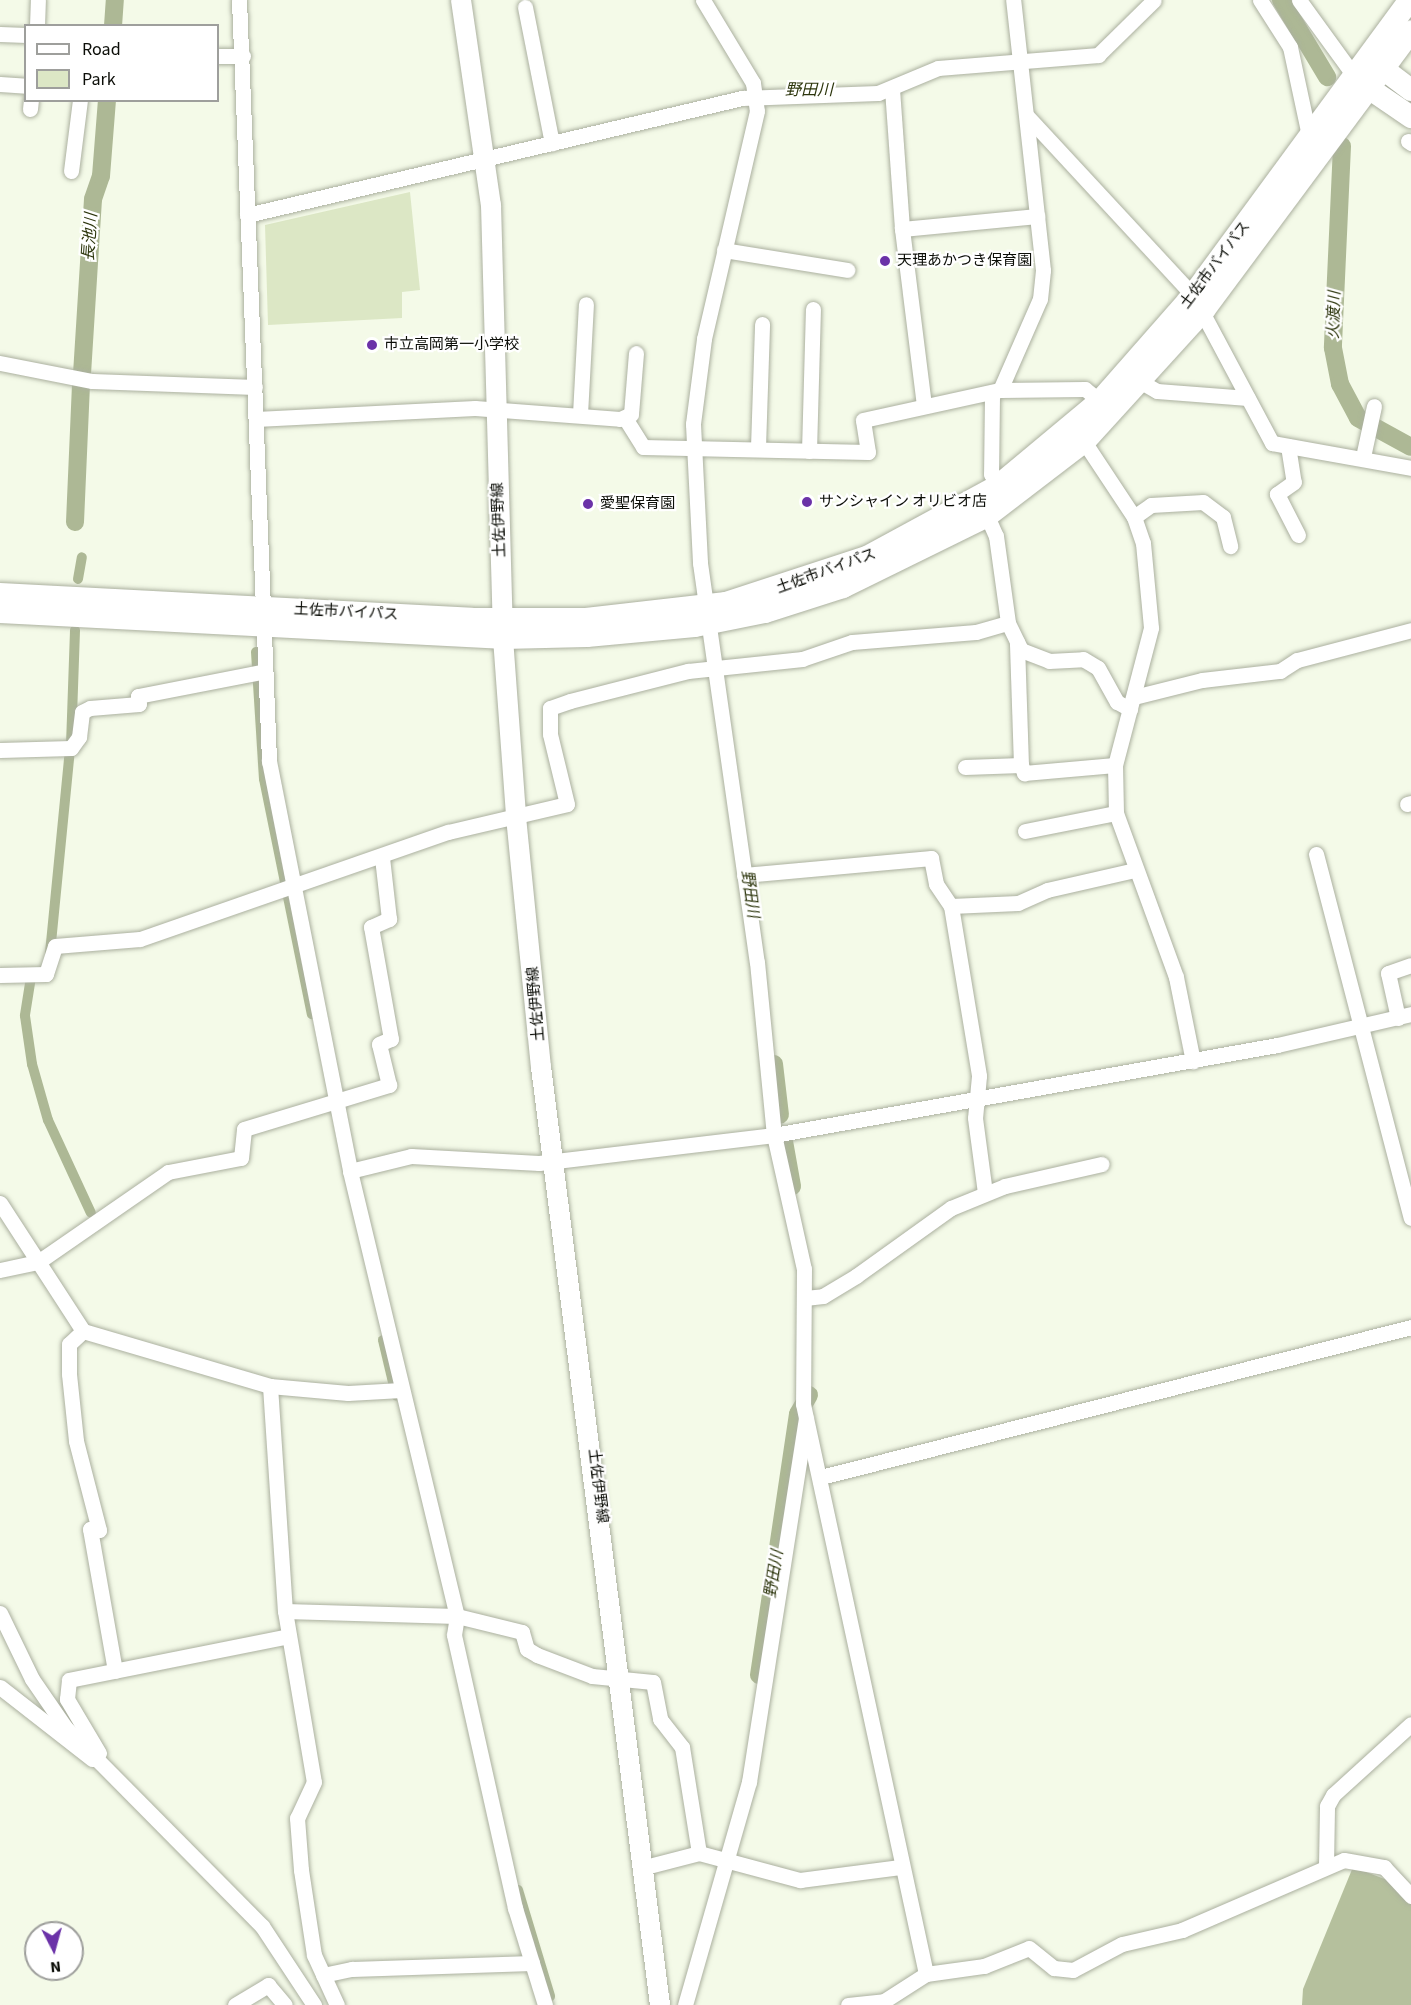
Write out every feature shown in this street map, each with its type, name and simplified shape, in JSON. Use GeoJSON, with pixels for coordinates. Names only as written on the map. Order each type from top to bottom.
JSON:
{"type":"FeatureCollection","features":[{"type":"Feature","properties":{"kind":"highway","name":"土佐市バイパス"},"geometry":{"type":"LineString","coordinates":[[0,594],[262,616],[502,629],[637,616],[709,615],[843,587],[987,516],[1079,434],[1143,383],[1316,144],[1410,0]]}},
{"type":"Feature","properties":{"kind":"highway","name":"土佐市バイパス"},"geometry":{"type":"LineString","coordinates":[[1358,81],[1384,69],[1411,31]]}},
{"type":"Feature","properties":{"kind":"highway"},"geometry":{"type":"LineString","coordinates":[[1384,69],[1411,90]]}},
{"type":"Feature","properties":{"kind":"highway","name":"土佐市バイパス"},"geometry":{"type":"LineString","coordinates":[[1316,144],[1354,111],[1358,81]]}},
{"type":"Feature","properties":{"kind":"highway"},"geometry":{"type":"LineString","coordinates":[[1358,81],[1411,117]]}},
{"type":"Feature","properties":{"kind":"highway","name":"土佐市バイパス"},"geometry":{"type":"LineString","coordinates":[[709,615],[867,557],[998,486],[1079,434],[1100,401],[1199,303]]}},
{"type":"Feature","properties":{"kind":"highway","name":"土佐市バイパス"},"geometry":{"type":"LineString","coordinates":[[0,612],[262,616]]}},
{"type":"Feature","properties":{"kind":"main road","name":"土佐伊野線"},"geometry":{"type":"LineString","coordinates":[[461,0],[485,158],[496,410],[502,629],[516,817],[660,2005]]}},
{"type":"Feature","properties":{"kind":"street"},"geometry":{"type":"LineString","coordinates":[[37,24],[38,0]]}},
{"type":"Feature","properties":{"kind":"street"},"geometry":{"type":"LineString","coordinates":[[239,0],[238,56],[255,387],[262,616],[258,672],[286,887],[350,1171],[396,1390],[457,1616],[454,1635],[471,1714],[532,1963],[545,2005]]}},
{"type":"Feature","properties":{"kind":"street"},"geometry":{"type":"LineString","coordinates":[[685,2005],[748,1782],[804,1412],[810,1298],[774,1135],[746,875],[715,669],[692,447],[704,339],[729,251],[762,95],[703,0]]}},
{"type":"Feature","properties":{"kind":"street"},"geometry":{"type":"LineString","coordinates":[[998,486],[992,474],[996,393],[1040,299],[1037,216],[1013,0]]}},
{"type":"Feature","properties":{"kind":"street"},"geometry":{"type":"LineString","coordinates":[[247,215],[552,142],[762,95],[892,89],[938,68],[960,61],[1098,55],[1154,0]]}},
{"type":"Feature","properties":{"kind":"street"},"geometry":{"type":"LineString","coordinates":[[1260,0],[1290,47],[1316,144]]}},
{"type":"Feature","properties":{"kind":"street"},"geometry":{"type":"LineString","coordinates":[[1299,0],[1358,81]]}},
{"type":"Feature","properties":{"kind":"street"},"geometry":{"type":"LineString","coordinates":[[525,7],[552,142]]}},
{"type":"Feature","properties":{"kind":"street"},"geometry":{"type":"LineString","coordinates":[[0,34],[24,35]]}},
{"type":"Feature","properties":{"kind":"street"},"geometry":{"type":"LineString","coordinates":[[219,56],[238,56]]}},
{"type":"Feature","properties":{"kind":"street"},"geometry":{"type":"LineString","coordinates":[[0,84],[24,86]]}},
{"type":"Feature","properties":{"kind":"street"},"geometry":{"type":"LineString","coordinates":[[892,89],[902,229],[924,405]]}},
{"type":"Feature","properties":{"kind":"street"},"geometry":{"type":"LineString","coordinates":[[71,171],[80,102]]}},
{"type":"Feature","properties":{"kind":"street"},"geometry":{"type":"LineString","coordinates":[[1027,116],[1199,303],[1266,436],[1288,446],[1364,457],[1411,468]]}},
{"type":"Feature","properties":{"kind":"street"},"geometry":{"type":"LineString","coordinates":[[902,229],[1037,216]]}},
{"type":"Feature","properties":{"kind":"street"},"geometry":{"type":"LineString","coordinates":[[729,251],[847,270]]}},
{"type":"Feature","properties":{"kind":"street"},"geometry":{"type":"LineString","coordinates":[[580,414],[586,304]]}},
{"type":"Feature","properties":{"kind":"street"},"geometry":{"type":"LineString","coordinates":[[809,451],[813,309]]}},
{"type":"Feature","properties":{"kind":"street"},"geometry":{"type":"LineString","coordinates":[[758,447],[762,324]]}},
{"type":"Feature","properties":{"kind":"street"},"geometry":{"type":"LineString","coordinates":[[256,419],[496,410],[625,418],[631,414],[636,353]]}},
{"type":"Feature","properties":{"kind":"street"},"geometry":{"type":"LineString","coordinates":[[0,363],[92,381],[255,387]]}},
{"type":"Feature","properties":{"kind":"street"},"geometry":{"type":"LineString","coordinates":[[1143,383],[1157,391],[1248,398]]}},
{"type":"Feature","properties":{"kind":"street"},"geometry":{"type":"LineString","coordinates":[[625,418],[643,447],[758,447],[868,452],[862,420],[924,405],[996,393],[1085,389],[1100,401]]}},
{"type":"Feature","properties":{"kind":"street"},"geometry":{"type":"LineString","coordinates":[[1364,457],[1374,406]]}},
{"type":"Feature","properties":{"kind":"street"},"geometry":{"type":"LineString","coordinates":[[1079,434],[1134,517],[1143,543],[1151,628],[1115,765],[1116,813],[1176,977],[1193,1061]]}},
{"type":"Feature","properties":{"kind":"street"},"geometry":{"type":"LineString","coordinates":[[1288,446],[1294,482],[1277,494],[1298,535]]}},
{"type":"Feature","properties":{"kind":"street"},"geometry":{"type":"LineString","coordinates":[[1134,517],[1151,505],[1203,502],[1223,517],[1230,546]]}},
{"type":"Feature","properties":{"kind":"street"},"geometry":{"type":"LineString","coordinates":[[987,516],[996,536],[1008,623],[1017,642],[1034,657],[1083,659],[1098,668],[1117,702],[1132,703],[1202,680],[1280,671],[1297,660],[1411,630]]}},
{"type":"Feature","properties":{"kind":"street"},"geometry":{"type":"LineString","coordinates":[[0,975],[46,974],[55,946],[140,939],[286,887],[382,858],[448,832],[567,804],[550,734],[550,708],[715,669],[802,658],[852,642],[938,637],[1008,623]]}},
{"type":"Feature","properties":{"kind":"street"},"geometry":{"type":"LineString","coordinates":[[1017,642],[1021,765],[1024,773],[1115,765]]}},
{"type":"Feature","properties":{"kind":"street"},"geometry":{"type":"LineString","coordinates":[[0,750],[71,748],[80,737],[82,712],[90,708],[139,704],[138,696],[258,672]]}},
{"type":"Feature","properties":{"kind":"street"},"geometry":{"type":"LineString","coordinates":[[965,767],[1021,765]]}},
{"type":"Feature","properties":{"kind":"street"},"geometry":{"type":"LineString","coordinates":[[1025,831],[1116,813]]}},
{"type":"Feature","properties":{"kind":"street"},"geometry":{"type":"LineString","coordinates":[[1316,854],[1376,1095],[1404,1151],[1411,1218]]}},
{"type":"Feature","properties":{"kind":"street"},"geometry":{"type":"LineString","coordinates":[[0,1270],[38,1262],[168,1172],[241,1158],[244,1129],[390,1084],[379,1044],[391,1039],[371,927],[389,919],[382,858]]}},
{"type":"Feature","properties":{"kind":"street"},"geometry":{"type":"LineString","coordinates":[[746,875],[931,858],[936,884],[951,906],[978,1099],[985,1193]]}},
{"type":"Feature","properties":{"kind":"street"},"geometry":{"type":"LineString","coordinates":[[951,906],[1018,903],[1047,890],[1135,870]]}},
{"type":"Feature","properties":{"kind":"street"},"geometry":{"type":"LineString","coordinates":[[350,1171],[411,1156],[557,1161],[774,1135],[1193,1061],[1405,1016],[1388,973],[1411,965]]}},
{"type":"Feature","properties":{"kind":"street"},"geometry":{"type":"LineString","coordinates":[[810,1298],[856,1276],[913,1231],[985,1193],[1102,1164]]}},
{"type":"Feature","properties":{"kind":"street"},"geometry":{"type":"LineString","coordinates":[[0,1203],[83,1331],[270,1386],[396,1390]]}},
{"type":"Feature","properties":{"kind":"street"},"geometry":{"type":"LineString","coordinates":[[821,1476],[1411,1327]]}},
{"type":"Feature","properties":{"kind":"street"},"geometry":{"type":"LineString","coordinates":[[83,1331],[69,1344],[69,1374],[76,1441],[99,1530],[90,1529],[115,1671]]}},
{"type":"Feature","properties":{"kind":"street"},"geometry":{"type":"LineString","coordinates":[[270,1386],[285,1611],[314,1782],[297,1818],[301,1870],[310,1940],[337,2005]]}},
{"type":"Feature","properties":{"kind":"street"},"geometry":{"type":"LineString","coordinates":[[804,1412],[821,1476],[900,1868],[926,1974]]}},
{"type":"Feature","properties":{"kind":"street"},"geometry":{"type":"LineString","coordinates":[[285,1611],[457,1616],[522,1632],[527,1649],[592,1676],[656,1684],[660,1719],[682,1747],[699,1853]]}},
{"type":"Feature","properties":{"kind":"street"},"geometry":{"type":"LineString","coordinates":[[0,1613],[32,1679],[65,1726],[262,1926],[314,2005]]}},
{"type":"Feature","properties":{"kind":"street"},"geometry":{"type":"LineString","coordinates":[[101,1762],[64,1688],[69,1680],[288,1636]]}},
{"type":"Feature","properties":{"kind":"street"},"geometry":{"type":"LineString","coordinates":[[0,1688],[81,1755],[101,1762]]}},
{"type":"Feature","properties":{"kind":"street"},"geometry":{"type":"LineString","coordinates":[[1326,1865],[1327,1806],[1333,1795],[1411,1725]]}},
{"type":"Feature","properties":{"kind":"street"},"geometry":{"type":"LineString","coordinates":[[645,1868],[699,1853],[810,1881],[900,1868]]}},
{"type":"Feature","properties":{"kind":"street"},"geometry":{"type":"LineString","coordinates":[[848,2005],[884,2001],[926,1974],[984,1966],[1029,1948],[1054,1968],[1073,1970],[1122,1944],[1182,1930],[1326,1865],[1360,1860],[1384,1867],[1411,1896]]}},
{"type":"Feature","properties":{"kind":"street"},"geometry":{"type":"LineString","coordinates":[[323,1975],[352,1969],[532,1963]]}},
{"type":"Feature","properties":{"kind":"street"},"geometry":{"type":"LineString","coordinates":[[235,2005],[268,1985],[285,2005]]}},
{"type":"Feature","properties":{"kind":"green space"},"geometry":{"type":"Polygon","coordinates":[[[410,192],[420,290],[402,292],[402,318],[268,325],[265,225],[410,192]]]}},
{"type":"Feature","properties":{"kind":"green space"},"geometry":{"type":"Polygon","coordinates":[[[1353,1867],[1411,1889],[1411,2005],[1302,2005],[1303,1989],[1353,1867]]]}},
{"type":"Feature","properties":{"kind":"waterway","name":"長池川"},"geometry":{"type":"LineString","coordinates":[[113,24],[115,0]]}},
{"type":"Feature","properties":{"kind":"waterway","name":"火渡川"},"geometry":{"type":"LineString","coordinates":[[1281,0],[1327,77]]}},
{"type":"Feature","properties":{"kind":"waterway","name":"長池川"},"geometry":{"type":"LineString","coordinates":[[82,374],[93,199],[101,176],[107,102]]}},
{"type":"Feature","properties":{"kind":"waterway","name":"火渡川"},"geometry":{"type":"LineString","coordinates":[[1342,146],[1333,348],[1340,384],[1358,418],[1411,447]]}},
{"type":"Feature","properties":{"kind":"waterway","name":"長池川"},"geometry":{"type":"LineString","coordinates":[[75,522],[81,385]]}},
{"type":"Feature","properties":{"kind":"waterway"},"geometry":{"type":"LineString","coordinates":[[78,579],[82,557]]}},
{"type":"Feature","properties":{"kind":"waterway"},"geometry":{"type":"LineString","coordinates":[[71,745],[75,630]]}},
{"type":"Feature","properties":{"kind":"waterway"},"geometry":{"type":"LineString","coordinates":[[256,652],[264,779],[312,1014]]}},
{"type":"Feature","properties":{"kind":"waterway"},"geometry":{"type":"LineString","coordinates":[[50,953],[70,750]]}},
{"type":"Feature","properties":{"kind":"waterway"},"geometry":{"type":"LineString","coordinates":[[31,977],[25,1016],[32,1064],[48,1120],[91,1213]]}},
{"type":"Feature","properties":{"kind":"waterway","name":"野田川"},"geometry":{"type":"LineString","coordinates":[[774,1064],[780,1115]]}},
{"type":"Feature","properties":{"kind":"waterway","name":"野田川"},"geometry":{"type":"LineString","coordinates":[[784,1141],[792,1186]]}},
{"type":"Feature","properties":{"kind":"waterway"},"geometry":{"type":"LineString","coordinates":[[383,1340],[396,1395]]}},
{"type":"Feature","properties":{"kind":"waterway","name":"野田川"},"geometry":{"type":"LineString","coordinates":[[759,1675],[798,1414],[809,1395]]}},
{"type":"Feature","properties":{"kind":"waterway"},"geometry":{"type":"LineString","coordinates":[[518,1890],[550,1996]]}},
{"type":"Feature","properties":{"kind":"place","name":"天理あかつき保育園"},"geometry":{"type":"Point","coordinates":[885,261]}},
{"type":"Feature","properties":{"kind":"place","name":"市立高岡第一小学校"},"geometry":{"type":"Point","coordinates":[372,345]}},
{"type":"Feature","properties":{"kind":"place","name":"サンシャイン オリビオ店"},"geometry":{"type":"Point","coordinates":[807,502]}},
{"type":"Feature","properties":{"kind":"place","name":"愛聖保育園"},"geometry":{"type":"Point","coordinates":[588,504]}}]}
